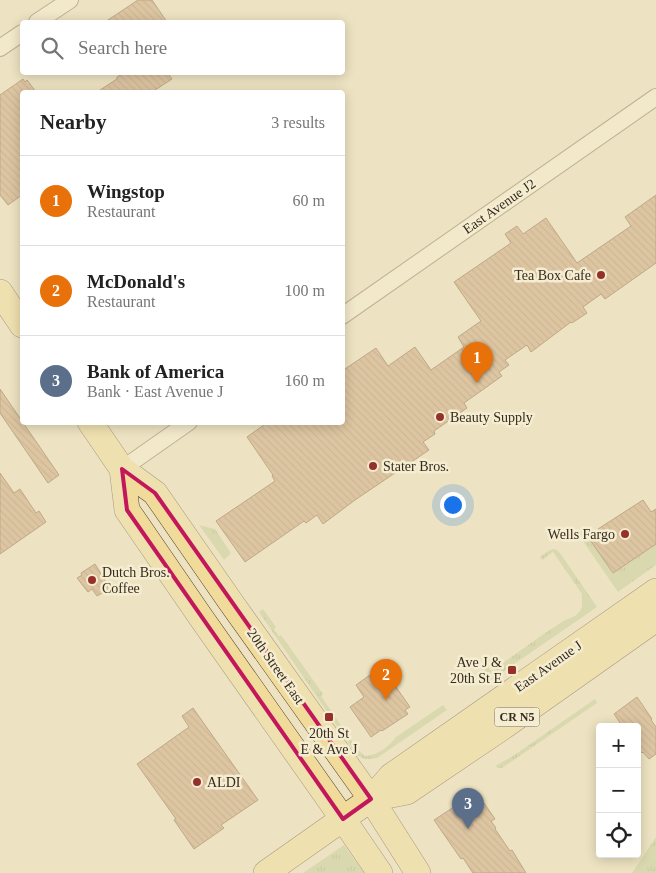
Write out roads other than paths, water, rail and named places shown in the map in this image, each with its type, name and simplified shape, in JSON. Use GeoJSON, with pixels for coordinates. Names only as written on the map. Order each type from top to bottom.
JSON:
{"type":"FeatureCollection","features":[{"type":"Feature","properties":{"kind":"main road"},"geometry":{"type":"LineString","coordinates":[[0,292],[20,322]]}},
{"type":"Feature","properties":{"kind":"main road","name":"20th Street East"},"geometry":{"type":"LineString","coordinates":[[92,425],[122,469],[155,493],[371,799],[418,873]]}},
{"type":"Feature","properties":{"kind":"main road","name":"20th Street East"},"geometry":{"type":"LineString","coordinates":[[122,469],[127,510],[380,873]]}},
{"type":"Feature","properties":{"kind":"main road"},"geometry":{"type":"LineString","coordinates":[[146,538],[158,540],[167,545],[206,597],[216,602],[230,601]]}},
{"type":"Feature","properties":{"kind":"main road","name":"East Avenue J"},"geometry":{"type":"LineString","coordinates":[[266,873],[371,799],[391,776],[656,591]]}},
{"type":"Feature","properties":{"kind":"main road"},"geometry":{"type":"LineString","coordinates":[[647,625],[640,623],[656,606]]}},
{"type":"Feature","properties":{"kind":"main road"},"geometry":{"type":"LineString","coordinates":[[517,717],[542,689],[605,642],[619,624],[618,617]]}},
{"type":"Feature","properties":{"kind":"main road","name":"East Avenue J"},"geometry":{"type":"LineString","coordinates":[[371,799],[407,792],[647,625]]}},
{"type":"Feature","properties":{"kind":"street"},"geometry":{"type":"LineString","coordinates":[[40,20],[70,0]]}},
{"type":"Feature","properties":{"kind":"street"},"geometry":{"type":"LineString","coordinates":[[0,48],[20,34]]}},
{"type":"Feature","properties":{"kind":"street","name":"East Avenue J2"},"geometry":{"type":"LineString","coordinates":[[345,314],[656,96]]}},
{"type":"Feature","properties":{"kind":"street"},"geometry":{"type":"LineString","coordinates":[[122,469],[185,425]]}},
{"type":"Feature","properties":{"kind":"place","name":"Tea Box Cafe"},"geometry":{"type":"Point","coordinates":[601,275]}},
{"type":"Feature","properties":{"kind":"place","name":"Wingstop"},"geometry":{"type":"Point","coordinates":[477,383]}},
{"type":"Feature","properties":{"kind":"place","name":"Beauty Supply"},"geometry":{"type":"Point","coordinates":[440,417]}},
{"type":"Feature","properties":{"kind":"place","name":"Stater Bros."},"geometry":{"type":"Point","coordinates":[373,466]}},
{"type":"Feature","properties":{"kind":"place","name":"Wells Fargo"},"geometry":{"type":"Point","coordinates":[625,534]}},
{"type":"Feature","properties":{"kind":"place","name":"Dutch Bros. Coffee"},"geometry":{"type":"Point","coordinates":[92,580]}},
{"type":"Feature","properties":{"kind":"place","name":"Ave J & 20th St E"},"geometry":{"type":"Point","coordinates":[512,670]}},
{"type":"Feature","properties":{"kind":"place","name":"McDonald's"},"geometry":{"type":"Point","coordinates":[386,700]}},
{"type":"Feature","properties":{"kind":"place","name":"20th St E & Ave J"},"geometry":{"type":"Point","coordinates":[329,717]}},
{"type":"Feature","properties":{"kind":"place","name":"ALDI"},"geometry":{"type":"Point","coordinates":[197,782]}},
{"type":"Feature","properties":{"kind":"place","name":"Bank of America"},"geometry":{"type":"Point","coordinates":[468,829]}}]}
